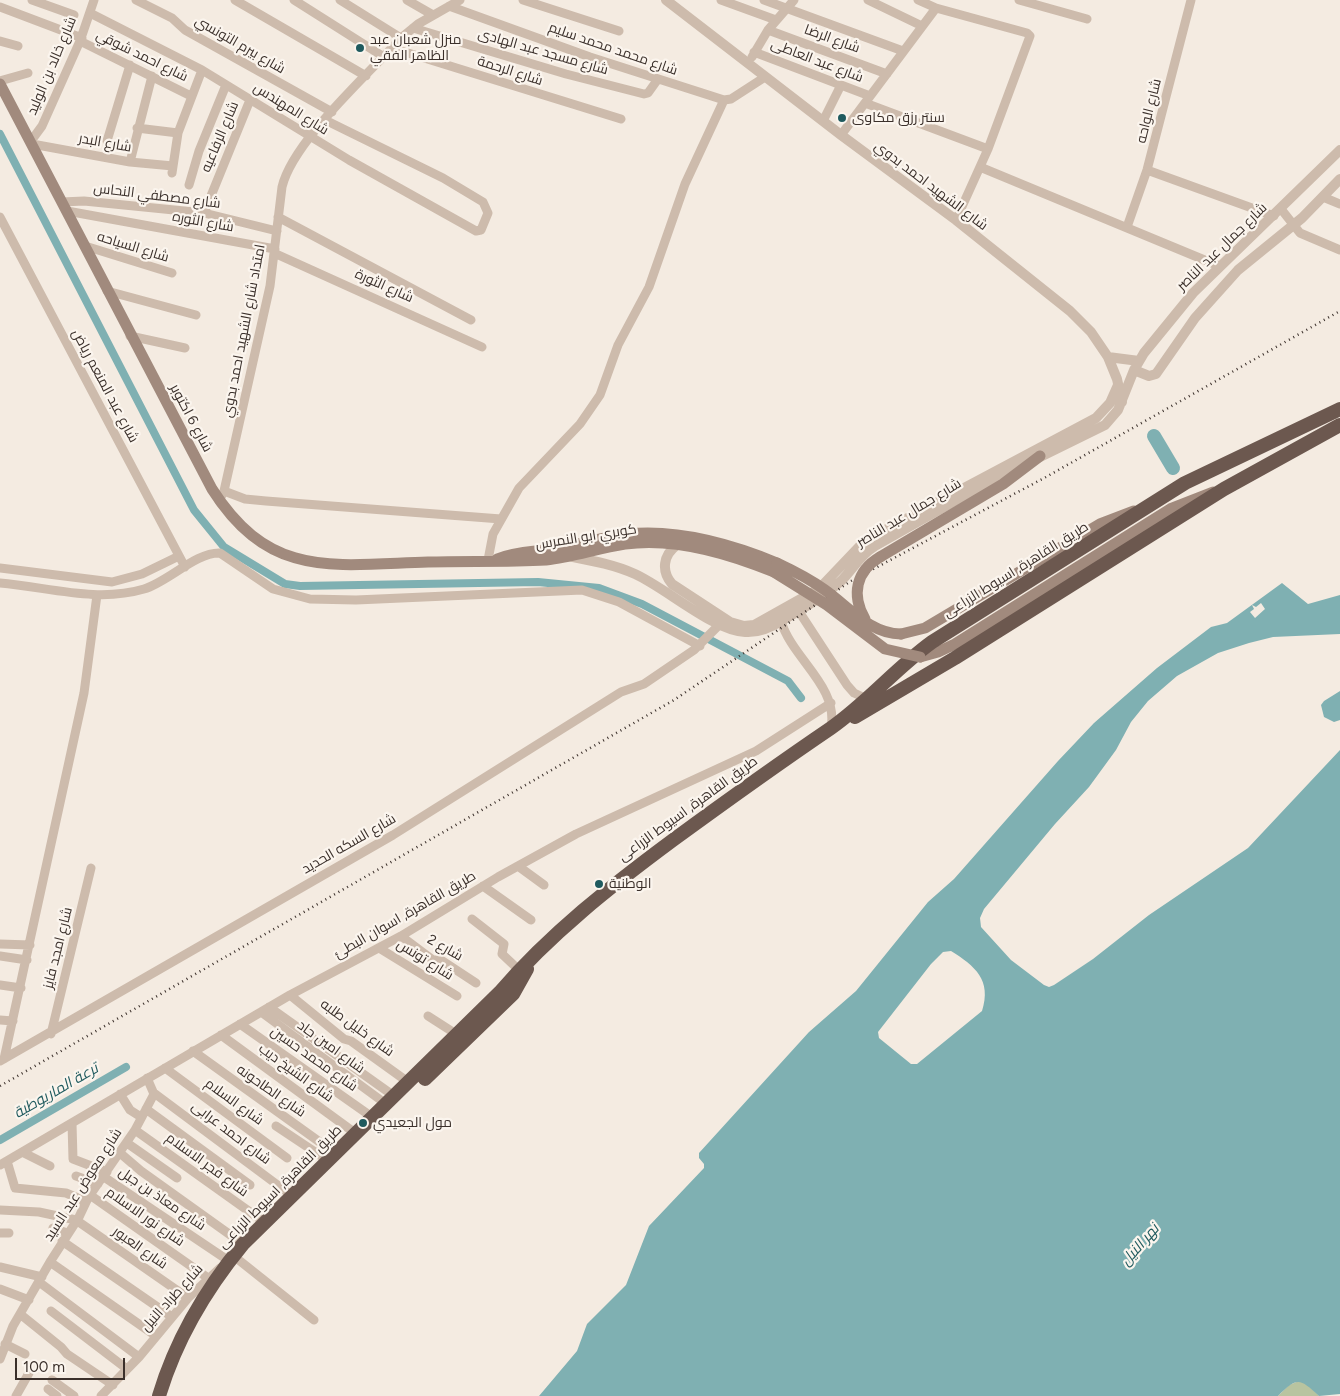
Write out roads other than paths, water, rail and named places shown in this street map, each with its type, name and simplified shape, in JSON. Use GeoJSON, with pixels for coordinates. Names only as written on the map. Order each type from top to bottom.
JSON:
{"type":"FeatureCollection","features":[{"type":"Feature","properties":{"kind":"highway","name":"طريق القاهرة, اسيوط الزراعى"},"geometry":{"type":"LineString","coordinates":[[159,1396],[168,1369],[189,1323],[243,1244],[519,970],[610,887],[764,773],[832,728],[932,642],[1058,565],[1143,509],[1224,463],[1340,409]]}},
{"type":"Feature","properties":{"kind":"highway","name":"طريق القاهرة, اسيوط الزراعى"},"geometry":{"type":"LineString","coordinates":[[169,1396],[176,1374],[197,1328],[231,1263],[513,994],[529,968],[608,895],[865,710],[955,658],[1224,489],[1340,425]]}},
{"type":"Feature","properties":{"kind":"main road","name":"شارع 6 اكتوبر"},"geometry":{"type":"LineString","coordinates":[[0,82],[130,336],[222,496],[228,515],[252,537],[280,553],[311,562],[343,564],[492,560]]}},
{"type":"Feature","properties":{"kind":"main road"},"geometry":{"type":"LineString","coordinates":[[868,623],[858,603],[858,584],[865,568],[880,557],[1003,484],[1040,456]]}},
{"type":"Feature","properties":{"kind":"main road","name":"كوبري ابو النمرس"},"geometry":{"type":"LineString","coordinates":[[492,560],[508,562],[572,557],[627,544],[677,545],[721,554],[775,568],[828,605],[885,649],[920,657],[938,652],[955,644],[1172,508],[1202,495],[1224,489]]}},
{"type":"Feature","properties":{"kind":"main road","name":"كوبري ابو النمرس"},"geometry":{"type":"LineString","coordinates":[[492,560],[521,552],[551,549],[618,536],[644,534],[674,536],[719,544],[825,590],[868,623],[887,633],[901,634],[925,628],[1100,524],[1143,509]]}},
{"type":"Feature","properties":{"kind":"street"},"geometry":{"type":"LineString","coordinates":[[32,0],[74,14]]}},
{"type":"Feature","properties":{"kind":"street","name":"شارع خالد بن الوليد"},"geometry":{"type":"LineString","coordinates":[[32,143],[42,126],[81,39],[94,0]]}},
{"type":"Feature","properties":{"kind":"street","name":"شارع بيرم التونسي"},"geometry":{"type":"LineString","coordinates":[[136,0],[165,14],[185,30],[332,112]]}},
{"type":"Feature","properties":{"kind":"street"},"geometry":{"type":"LineString","coordinates":[[235,0],[366,76]]}},
{"type":"Feature","properties":{"kind":"street"},"geometry":{"type":"LineString","coordinates":[[294,0],[384,57]]}},
{"type":"Feature","properties":{"kind":"street"},"geometry":{"type":"LineString","coordinates":[[340,0],[401,38]]}},
{"type":"Feature","properties":{"kind":"street"},"geometry":{"type":"LineString","coordinates":[[407,0],[433,15]]}},
{"type":"Feature","properties":{"kind":"street"},"geometry":{"type":"LineString","coordinates":[[523,0],[619,31]]}},
{"type":"Feature","properties":{"kind":"street","name":"شارع الشهيد احمد بدوي"},"geometry":{"type":"LineString","coordinates":[[666,0],[841,135],[956,220],[1070,311],[1090,332],[1108,357],[1118,384],[1122,402]]}},
{"type":"Feature","properties":{"kind":"street"},"geometry":{"type":"LineString","coordinates":[[721,0],[776,20]]}},
{"type":"Feature","properties":{"kind":"street"},"geometry":{"type":"LineString","coordinates":[[764,0],[903,51]]}},
{"type":"Feature","properties":{"kind":"street"},"geometry":{"type":"LineString","coordinates":[[748,64],[768,30],[794,0]]}},
{"type":"Feature","properties":{"kind":"street"},"geometry":{"type":"LineString","coordinates":[[868,0],[922,26]]}},
{"type":"Feature","properties":{"kind":"street"},"geometry":{"type":"LineString","coordinates":[[918,0],[936,8],[1027,33],[1030,36],[988,149],[956,220]]}},
{"type":"Feature","properties":{"kind":"street"},"geometry":{"type":"LineString","coordinates":[[1019,0],[1087,19]]}},
{"type":"Feature","properties":{"kind":"street","name":"شارع الواحه"},"geometry":{"type":"LineString","coordinates":[[1127,227],[1147,170],[1192,0]]}},
{"type":"Feature","properties":{"kind":"street","name":"امتداد شارع الشهيد احمد بدوي"},"geometry":{"type":"LineString","coordinates":[[222,496],[259,338],[284,180],[310,137],[401,38],[451,3]]}},
{"type":"Feature","properties":{"kind":"street","name":"شارع محمد محمد سليم"},"geometry":{"type":"LineString","coordinates":[[451,3],[658,79],[724,100]]}},
{"type":"Feature","properties":{"kind":"street","name":"شارع احمد شوقي"},"geometry":{"type":"LineString","coordinates":[[0,7],[81,39],[191,96]]}},
{"type":"Feature","properties":{"kind":"street"},"geometry":{"type":"LineString","coordinates":[[841,135],[936,8]]}},
{"type":"Feature","properties":{"kind":"street","name":"شارع المهندس"},"geometry":{"type":"LineString","coordinates":[[90,13],[202,70],[310,137],[476,231],[481,230],[488,213],[483,202],[443,178],[325,120]]}},
{"type":"Feature","properties":{"kind":"street","name":"شارع مسجد عبد الهادى"},"geometry":{"type":"LineString","coordinates":[[413,28],[566,74],[644,94],[648,93],[658,79]]}},
{"type":"Feature","properties":{"kind":"street","name":"شارع الرضا"},"geometry":{"type":"LineString","coordinates":[[768,30],[887,74]]}},
{"type":"Feature","properties":{"kind":"street"},"geometry":{"type":"LineString","coordinates":[[0,41],[18,46]]}},
{"type":"Feature","properties":{"kind":"street","name":"شارع الرحمة"},"geometry":{"type":"LineString","coordinates":[[392,48],[621,119]]}},
{"type":"Feature","properties":{"kind":"street","name":"شارع عبد العاطى"},"geometry":{"type":"LineString","coordinates":[[754,52],[841,85],[868,100],[988,149]]}},
{"type":"Feature","properties":{"kind":"street"},"geometry":{"type":"LineString","coordinates":[[107,141],[130,65]]}},
{"type":"Feature","properties":{"kind":"street"},"geometry":{"type":"LineString","coordinates":[[137,128],[178,133],[202,70]]}},
{"type":"Feature","properties":{"kind":"street"},"geometry":{"type":"LineString","coordinates":[[0,82],[28,73]]}},
{"type":"Feature","properties":{"kind":"street"},"geometry":{"type":"LineString","coordinates":[[130,162],[137,128],[142,119],[152,76]]}},
{"type":"Feature","properties":{"kind":"street"},"geometry":{"type":"LineString","coordinates":[[492,560],[493,534],[519,488],[580,424],[600,395],[618,345],[649,287],[685,184],[724,100],[731,99],[765,77]]}},
{"type":"Feature","properties":{"kind":"street"},"geometry":{"type":"LineString","coordinates":[[189,185],[199,151],[226,85]]}},
{"type":"Feature","properties":{"kind":"street"},"geometry":{"type":"LineString","coordinates":[[823,121],[841,85]]}},
{"type":"Feature","properties":{"kind":"street","name":"شارع الرفاعيه"},"geometry":{"type":"LineString","coordinates":[[204,213],[250,100]]}},
{"type":"Feature","properties":{"kind":"street","name":"شارع البدر"},"geometry":{"type":"LineString","coordinates":[[32,143],[173,169],[178,133]]}},
{"type":"Feature","properties":{"kind":"street","name":"شارع جمال عبد الناصر"},"geometry":{"type":"LineString","coordinates":[[572,557],[602,563],[636,575],[661,588],[716,628],[753,632],[781,621],[839,582],[868,550],[1040,456],[1105,425],[1122,402],[1136,366],[1180,308],[1218,266],[1277,213],[1340,150]]}},
{"type":"Feature","properties":{"kind":"street"},"geometry":{"type":"LineString","coordinates":[[980,167],[1218,266]]}},
{"type":"Feature","properties":{"kind":"street"},"geometry":{"type":"LineString","coordinates":[[1147,170],[1277,213],[1305,236],[1340,250]]}},
{"type":"Feature","properties":{"kind":"street","name":"شارع جمال عبد الناصر"},"geometry":{"type":"LineString","coordinates":[[1136,366],[1149,376],[1156,374],[1195,318],[1238,270],[1293,226],[1340,179]]}},
{"type":"Feature","properties":{"kind":"street"},"geometry":{"type":"LineString","coordinates":[[1323,197],[1340,204]]}},
{"type":"Feature","properties":{"kind":"street","name":"شارع مصطفي النحاس"},"geometry":{"type":"LineString","coordinates":[[64,206],[84,201],[204,213],[277,231]]}},
{"type":"Feature","properties":{"kind":"street","name":"شارع الثوره"},"geometry":{"type":"LineString","coordinates":[[64,206],[274,251]]}},
{"type":"Feature","properties":{"kind":"street","name":"شارع عبد المنعم رياض"},"geometry":{"type":"LineString","coordinates":[[0,217],[185,567]]}},
{"type":"Feature","properties":{"kind":"street"},"geometry":{"type":"LineString","coordinates":[[278,217],[405,287],[471,320]]}},
{"type":"Feature","properties":{"kind":"street","name":"شارع السياحه"},"geometry":{"type":"LineString","coordinates":[[85,246],[172,273]]}},
{"type":"Feature","properties":{"kind":"street","name":"شارع الثورة"},"geometry":{"type":"LineString","coordinates":[[274,251],[482,347]]}},
{"type":"Feature","properties":{"kind":"street"},"geometry":{"type":"LineString","coordinates":[[107,291],[196,315]]}},
{"type":"Feature","properties":{"kind":"street"},"geometry":{"type":"LineString","coordinates":[[1180,308],[1195,318]]}},
{"type":"Feature","properties":{"kind":"street"},"geometry":{"type":"LineString","coordinates":[[130,336],[185,348]]}},
{"type":"Feature","properties":{"kind":"street"},"geometry":{"type":"LineString","coordinates":[[1108,357],[1136,366]]}},
{"type":"Feature","properties":{"kind":"street","name":"شارع جمال عبد الناصر"},"geometry":{"type":"LineString","coordinates":[[677,545],[667,555],[665,565],[666,575],[672,584],[730,622],[744,626],[759,623],[820,588],[860,546],[874,536],[1096,418],[1110,403],[1118,384]]}},
{"type":"Feature","properties":{"kind":"street"},"geometry":{"type":"LineString","coordinates":[[222,496],[266,502],[501,519]]}},
{"type":"Feature","properties":{"kind":"street"},"geometry":{"type":"LineString","coordinates":[[0,583],[112,596],[147,588],[213,553],[220,553],[274,589],[310,599],[356,600],[582,590],[619,602],[702,643]]}},
{"type":"Feature","properties":{"kind":"street"},"geometry":{"type":"LineString","coordinates":[[0,568],[112,582],[142,574],[180,556]]}},
{"type":"Feature","properties":{"kind":"street"},"geometry":{"type":"LineString","coordinates":[[2,1060],[21,988],[84,693],[97,595]]}},
{"type":"Feature","properties":{"kind":"street"},"geometry":{"type":"LineString","coordinates":[[798,610],[851,690],[865,698]]}},
{"type":"Feature","properties":{"kind":"street"},"geometry":{"type":"LineString","coordinates":[[781,621],[789,639],[831,703],[832,728]]}},
{"type":"Feature","properties":{"kind":"street","name":"شارع السكه الحديد"},"geometry":{"type":"LineString","coordinates":[[2,1060],[51,1034],[163,967],[393,835],[618,694],[644,684],[702,643],[716,628]]}},
{"type":"Feature","properties":{"kind":"street","name":"طريق القاهرة, اسوان البطئ"},"geometry":{"type":"LineString","coordinates":[[3,1163],[269,1007],[401,936],[518,866],[595,825],[756,751],[831,703]]}},
{"type":"Feature","properties":{"kind":"street"},"geometry":{"type":"LineString","coordinates":[[518,866],[544,885]]}},
{"type":"Feature","properties":{"kind":"street","name":"شارع امجد فايز"},"geometry":{"type":"LineString","coordinates":[[51,1034],[91,868]]}},
{"type":"Feature","properties":{"kind":"street"},"geometry":{"type":"LineString","coordinates":[[483,886],[531,920]]}},
{"type":"Feature","properties":{"kind":"street"},"geometry":{"type":"LineString","coordinates":[[472,919],[504,944],[502,954],[519,970]]}},
{"type":"Feature","properties":{"kind":"street","name":"شارع 2"},"geometry":{"type":"LineString","coordinates":[[401,936],[433,960],[442,960],[476,983]]}},
{"type":"Feature","properties":{"kind":"street"},"geometry":{"type":"LineString","coordinates":[[0,944],[30,946]]}},
{"type":"Feature","properties":{"kind":"street","name":"شارع تونس"},"geometry":{"type":"LineString","coordinates":[[379,948],[456,996]]}},
{"type":"Feature","properties":{"kind":"street"},"geometry":{"type":"LineString","coordinates":[[0,956],[27,960]]}},
{"type":"Feature","properties":{"kind":"street"},"geometry":{"type":"LineString","coordinates":[[0,985],[21,988]]}},
{"type":"Feature","properties":{"kind":"street","name":"شارع خليل طلبه"},"geometry":{"type":"LineString","coordinates":[[290,995],[344,1039],[351,1041],[408,1082]]}},
{"type":"Feature","properties":{"kind":"street"},"geometry":{"type":"LineString","coordinates":[[269,1007],[390,1100]]}},
{"type":"Feature","properties":{"kind":"street","name":"شارع امين جاد"},"geometry":{"type":"LineString","coordinates":[[261,1012],[390,1100]]}},
{"type":"Feature","properties":{"kind":"street"},"geometry":{"type":"LineString","coordinates":[[428,1016],[456,1034]]}},
{"type":"Feature","properties":{"kind":"street"},"geometry":{"type":"LineString","coordinates":[[0,1020],[12,1021]]}},
{"type":"Feature","properties":{"kind":"street","name":"شارع محمد حسين"},"geometry":{"type":"LineString","coordinates":[[240,1024],[372,1117]]}},
{"type":"Feature","properties":{"kind":"street","name":"شارع الشيخ ديب"},"geometry":{"type":"LineString","coordinates":[[221,1035],[355,1133]]}},
{"type":"Feature","properties":{"kind":"street","name":"شارع الطاحونه"},"geometry":{"type":"LineString","coordinates":[[193,1051],[331,1156]]}},
{"type":"Feature","properties":{"kind":"street","name":"شارع السلام"},"geometry":{"type":"LineString","coordinates":[[165,1068],[287,1158]]}},
{"type":"Feature","properties":{"kind":"street"},"geometry":{"type":"LineString","coordinates":[[147,1078],[154,1093]]}},
{"type":"Feature","properties":{"kind":"street","name":"شارع معوض عبد السيد"},"geometry":{"type":"LineString","coordinates":[[0,1359],[5,1344],[20,1314],[50,1262],[88,1198],[135,1130],[154,1093]]}},
{"type":"Feature","properties":{"kind":"street","name":"شارع احمد عرابى"},"geometry":{"type":"LineString","coordinates":[[154,1093],[291,1195]]}},
{"type":"Feature","properties":{"kind":"street"},"geometry":{"type":"LineString","coordinates":[[120,1094],[130,1110],[143,1113],[250,1185]]}},
{"type":"Feature","properties":{"kind":"street"},"geometry":{"type":"LineString","coordinates":[[72,1123],[72,1157],[75,1161],[103,1178]]}},
{"type":"Feature","properties":{"kind":"street"},"geometry":{"type":"LineString","coordinates":[[276,1126],[331,1156]]}},
{"type":"Feature","properties":{"kind":"street","name":"شارع فجر الاسلام"},"geometry":{"type":"LineString","coordinates":[[135,1130],[264,1222]]}},
{"type":"Feature","properties":{"kind":"street"},"geometry":{"type":"LineString","coordinates":[[127,1143],[177,1178]]}},
{"type":"Feature","properties":{"kind":"street"},"geometry":{"type":"LineString","coordinates":[[22,1152],[50,1166]]}},
{"type":"Feature","properties":{"kind":"street"},"geometry":{"type":"LineString","coordinates":[[120,1153],[141,1171],[243,1244]]}},
{"type":"Feature","properties":{"kind":"street","name":"شارع نور الاسلام"},"geometry":{"type":"LineString","coordinates":[[3,1163],[15,1188],[66,1193],[88,1198],[208,1278]]}},
{"type":"Feature","properties":{"kind":"street"},"geometry":{"type":"LineString","coordinates":[[76,1176],[103,1178]]}},
{"type":"Feature","properties":{"kind":"street","name":"شارع معاذ بن جبل"},"geometry":{"type":"LineString","coordinates":[[103,1178],[314,1320]]}},
{"type":"Feature","properties":{"kind":"street"},"geometry":{"type":"LineString","coordinates":[[0,1210],[40,1212],[76,1220]]}},
{"type":"Feature","properties":{"kind":"street","name":"شارع العبور"},"geometry":{"type":"LineString","coordinates":[[76,1220],[188,1298]]}},
{"type":"Feature","properties":{"kind":"street"},"geometry":{"type":"LineString","coordinates":[[53,1228],[172,1317]]}},
{"type":"Feature","properties":{"kind":"street"},"geometry":{"type":"LineString","coordinates":[[50,1262],[156,1336]]}},
{"type":"Feature","properties":{"kind":"street","name":"شارع طراد النيل"},"geometry":{"type":"LineString","coordinates":[[101,1396],[138,1357],[188,1298],[216,1270],[231,1263]]}},
{"type":"Feature","properties":{"kind":"street"},"geometry":{"type":"LineString","coordinates":[[0,1267],[41,1280],[138,1357]]}},
{"type":"Feature","properties":{"kind":"street"},"geometry":{"type":"LineString","coordinates":[[0,1289],[28,1300]]}},
{"type":"Feature","properties":{"kind":"street"},"geometry":{"type":"LineString","coordinates":[[51,1311],[127,1369]]}},
{"type":"Feature","properties":{"kind":"street"},"geometry":{"type":"LineString","coordinates":[[20,1314],[62,1347],[67,1354],[113,1385]]}},
{"type":"Feature","properties":{"kind":"street"},"geometry":{"type":"LineString","coordinates":[[5,1344],[25,1354]]}},
{"type":"Feature","properties":{"kind":"street"},"geometry":{"type":"LineString","coordinates":[[16,1396],[29,1373]]}},
{"type":"Feature","properties":{"kind":"street"},"geometry":{"type":"LineString","coordinates":[[58,1396],[50,1385],[74,1396]]}},
{"type":"Feature","properties":{"kind":"water","name":"نهر النيل"},"geometry":{"type":"Polygon","coordinates":[[[1282,583],[1308,604],[1340,595],[1340,634],[1273,637],[1218,653],[1177,676],[1148,701],[1131,722],[1116,750],[1089,787],[1055,824],[984,909],[980,918],[981,927],[1011,960],[1044,985],[1049,987],[1054,985],[1093,959],[1149,915],[1248,848],[1340,750],[1340,1394],[1319,1396],[1299,1382],[1290,1385],[1278,1396],[539,1396],[577,1351],[587,1324],[626,1285],[649,1226],[704,1168],[704,1164],[699,1158],[699,1153],[809,1032],[856,991],[928,902],[954,879],[1094,723],[1157,668],[1211,627],[1227,623],[1282,583]],[[951,951],[943,952],[931,964],[878,1032],[879,1038],[911,1064],[917,1064],[982,1011],[985,1000],[983,982],[974,968],[951,951]]]}},
{"type":"Feature","properties":{"kind":"water"},"geometry":{"type":"Polygon","coordinates":[[[1340,691],[1340,720],[1334,722],[1324,717],[1321,705],[1340,691]]]}},
{"type":"Feature","properties":{"kind":"waterway"},"geometry":{"type":"LineString","coordinates":[[0,134],[194,510],[224,547],[285,584],[300,586],[538,582],[599,588],[642,604],[788,681],[801,698]]}},
{"type":"Feature","properties":{"kind":"waterway"},"geometry":{"type":"LineString","coordinates":[[1154,436],[1173,468]]}},
{"type":"Feature","properties":{"kind":"waterway","name":"ترعة الماريوطية"},"geometry":{"type":"LineString","coordinates":[[0,1140],[126,1067]]}},
{"type":"Feature","properties":{"kind":"railway"},"geometry":{"type":"LineString","coordinates":[[0,1086],[674,700],[851,581],[1046,477],[1340,311]]}},
{"type":"Feature","properties":{"kind":"place","name":"منزل شعبان عبد الظاهر الفقي"},"geometry":{"type":"Point","coordinates":[360,48]}},
{"type":"Feature","properties":{"kind":"place","name":"سنتر رزق مكاوى"},"geometry":{"type":"Point","coordinates":[842,118]}},
{"type":"Feature","properties":{"kind":"place","name":"الوطنية"},"geometry":{"type":"Point","coordinates":[599,884]}},
{"type":"Feature","properties":{"kind":"place","name":"مول الجعيدي"},"geometry":{"type":"Point","coordinates":[363,1123]}}]}
